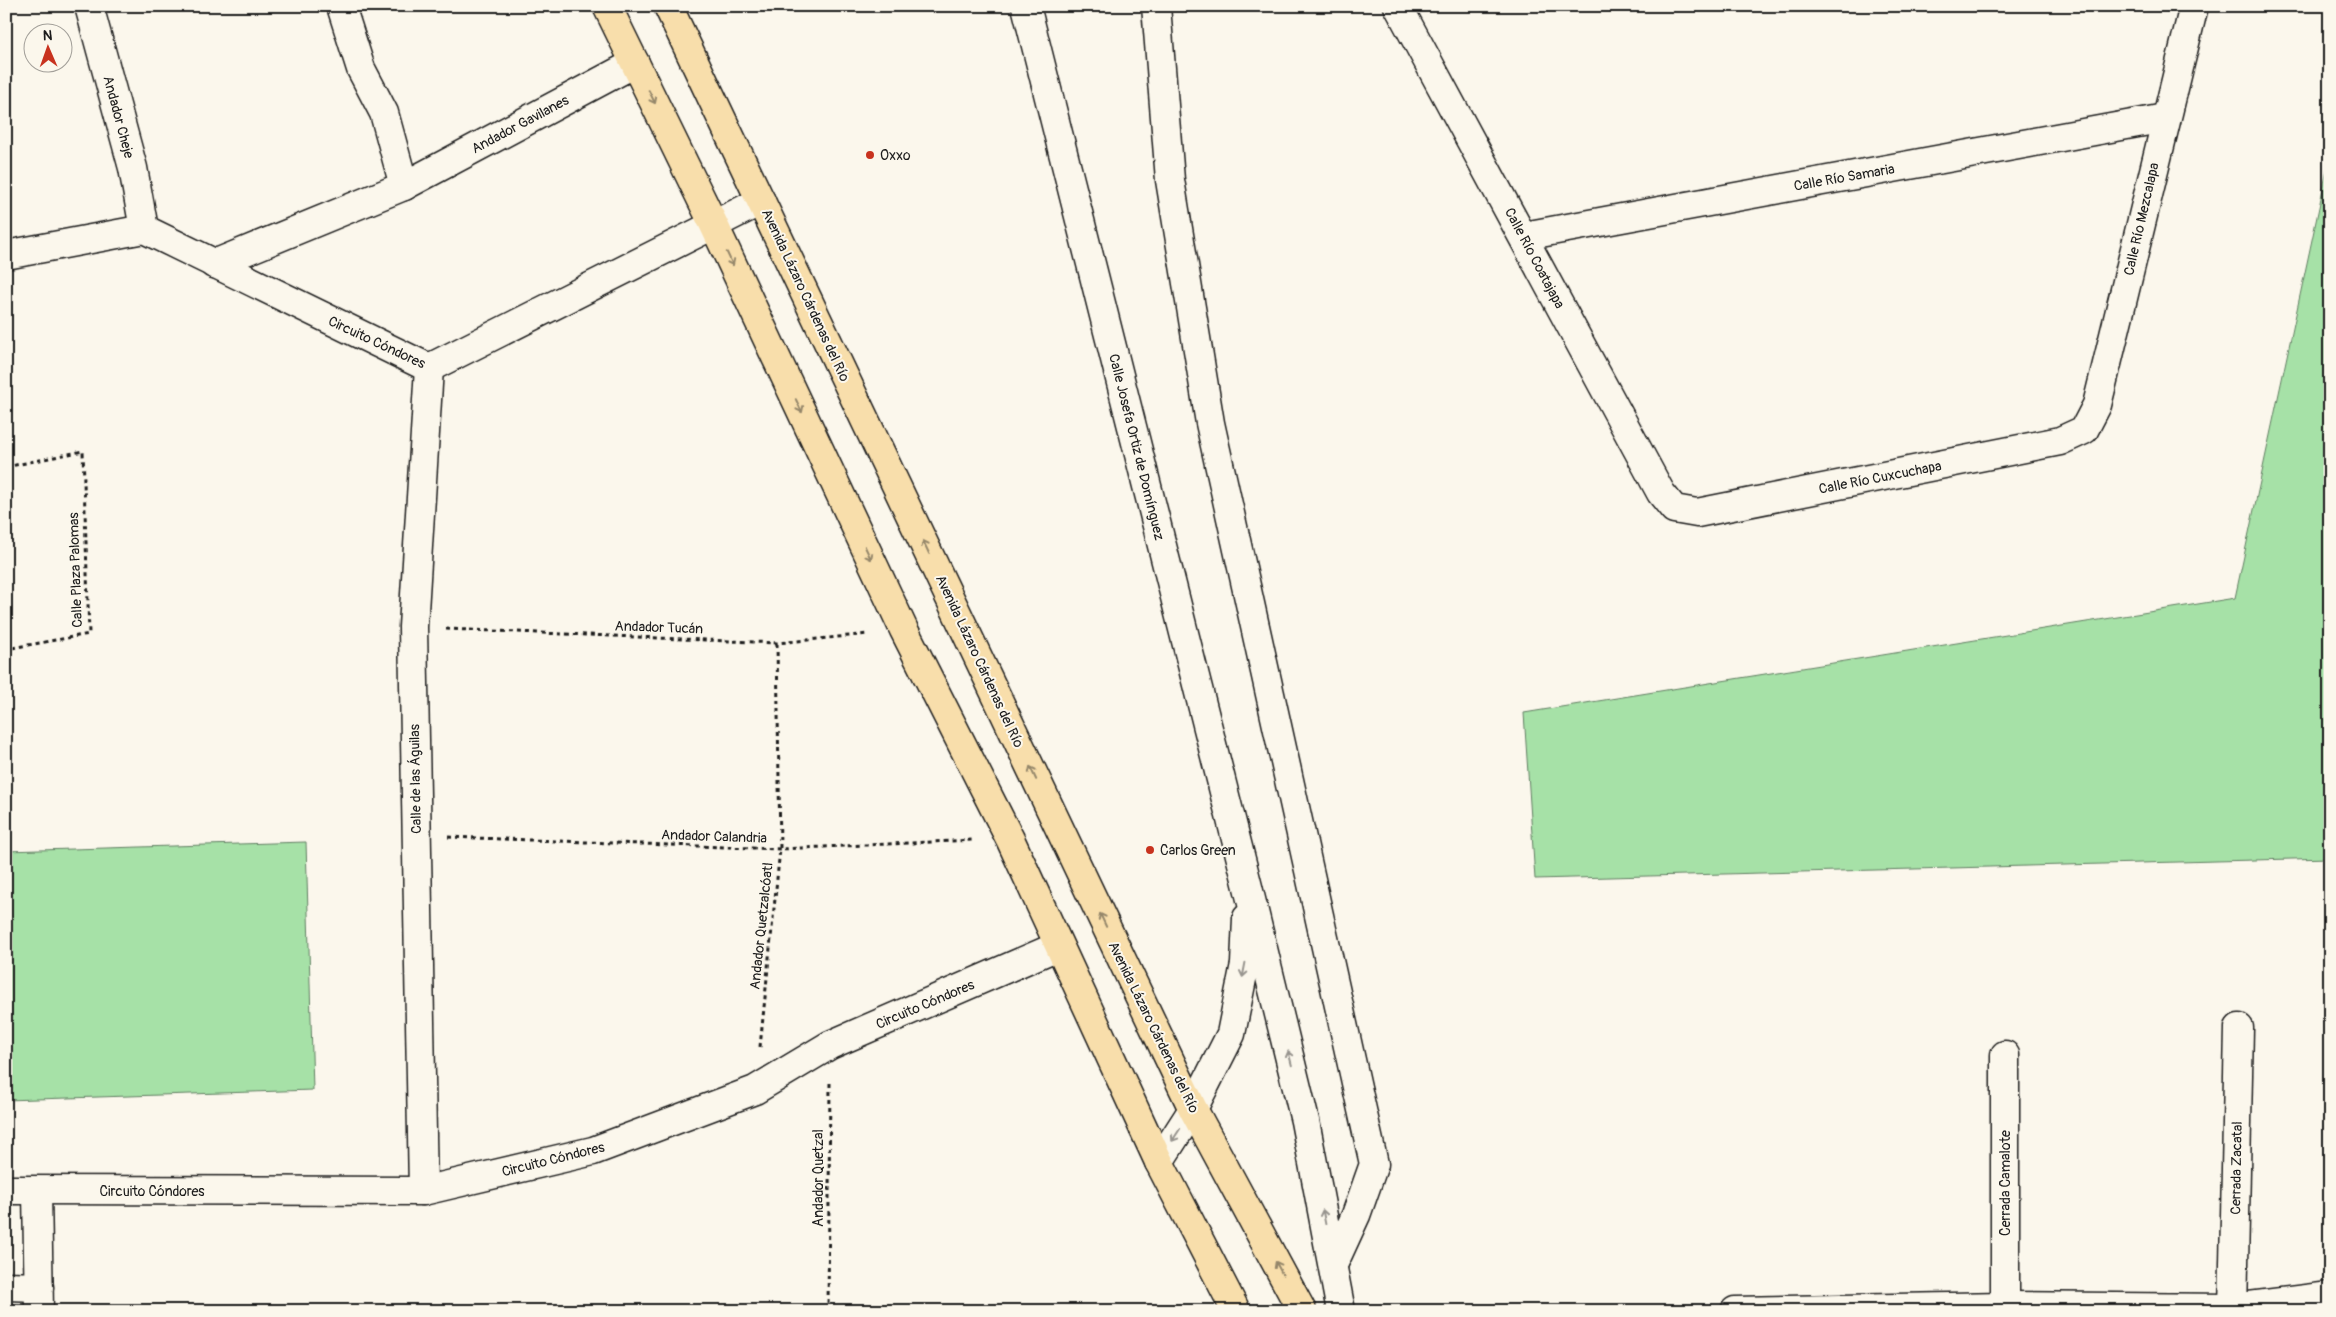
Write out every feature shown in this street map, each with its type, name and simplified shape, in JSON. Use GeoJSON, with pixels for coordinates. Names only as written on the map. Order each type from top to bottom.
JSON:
{"type":"FeatureCollection","features":[{"type":"Feature","properties":{"kind":"main road"},"geometry":{"type":"LineString","coordinates":[[607,6],[713,223],[904,630],[1010,839],[1159,1162],[1236,1311]]}},
{"type":"Feature","properties":{"kind":"main road","name":"Avenida Lázaro Cárdenas del Río"},"geometry":{"type":"LineString","coordinates":[[668,6],[1193,1109],[1302,1311]]}},
{"type":"Feature","properties":{"kind":"street","name":"Andador Cheje"},"geometry":{"type":"LineString","coordinates":[[89,6],[133,168],[144,229]]}},
{"type":"Feature","properties":{"kind":"street"},"geometry":{"type":"LineString","coordinates":[[341,6],[361,69],[384,113],[404,186]]}},
{"type":"Feature","properties":{"kind":"street","name":"Calle Josefa Ortiz de Domínguez"},"geometry":{"type":"LineString","coordinates":[[1026,6],[1248,887],[1305,1121],[1342,1308]]}},
{"type":"Feature","properties":{"kind":"street"},"geometry":{"type":"LineString","coordinates":[[1156,6],[1170,180],[1210,423],[1374,1164],[1356,1215],[1333,1265]]}},
{"type":"Feature","properties":{"kind":"street","name":"Calle Río Coatajapa"},"geometry":{"type":"LineString","coordinates":[[1398,6],[1524,236],[1661,493],[1674,508]]}},
{"type":"Feature","properties":{"kind":"street","name":"Calle Río Mezcalapa"},"geometry":{"type":"LineString","coordinates":[[2084,430],[2096,405],[2194,6]]}},
{"type":"Feature","properties":{"kind":"street","name":"Andador Gavilanes"},"geometry":{"type":"LineString","coordinates":[[214,264],[404,186],[636,63]]}},
{"type":"Feature","properties":{"kind":"street","name":"Calle Río Samaria"},"geometry":{"type":"LineString","coordinates":[[1524,236],[2165,118]]}},
{"type":"Feature","properties":{"kind":"street","name":"Circuito Cóndores"},"geometry":{"type":"LineString","coordinates":[[144,229],[429,368],[713,223],[761,201]]}},
{"type":"Feature","properties":{"kind":"street"},"geometry":{"type":"LineString","coordinates":[[6,255],[144,229]]}},
{"type":"Feature","properties":{"kind":"street","name":"Calle de las Águilas"},"geometry":{"type":"LineString","coordinates":[[423,1191],[412,628],[429,368]]}},
{"type":"Feature","properties":{"kind":"street","name":"Calle Río Cuxcuchapa"},"geometry":{"type":"LineString","coordinates":[[1674,508],[1697,513],[2060,441],[2084,430]]}},
{"type":"Feature","properties":{"kind":"street"},"geometry":{"type":"LineString","coordinates":[[1159,1162],[1193,1109],[1231,1034],[1245,964],[1248,887]]}},
{"type":"Feature","properties":{"kind":"street","name":"Circuito Cóndores"},"geometry":{"type":"LineString","coordinates":[[6,1190],[423,1191],[593,1150],[755,1090],[830,1045],[1058,946]]}},
{"type":"Feature","properties":{"kind":"street","name":"Cerrada Zacatal"},"geometry":{"type":"LineString","coordinates":[[2233,1309],[2239,1028]]}},
{"type":"Feature","properties":{"kind":"street","name":"Cerrada Camalote"},"geometry":{"type":"LineString","coordinates":[[2005,1055],[2005,1308]]}},
{"type":"Feature","properties":{"kind":"street"},"geometry":{"type":"LineString","coordinates":[[6,1286],[40,1299],[37,1191]]}},
{"type":"Feature","properties":{"kind":"street"},"geometry":{"type":"LineString","coordinates":[[1735,1311],[2005,1308],[2233,1309],[2330,1296]]}},
{"type":"Feature","properties":{"kind":"path","name":"Calle Plaza Palomas"},"geometry":{"type":"LineString","coordinates":[[6,467],[83,451],[89,634],[6,649]]}},
{"type":"Feature","properties":{"kind":"path","name":"Andador Tucán"},"geometry":{"type":"LineString","coordinates":[[412,628],[777,643],[904,630]]}},
{"type":"Feature","properties":{"kind":"path","name":"Andador Quetzalcóatl"},"geometry":{"type":"LineString","coordinates":[[755,1090],[780,849],[777,643]]}},
{"type":"Feature","properties":{"kind":"path","name":"Andador Calandria"},"geometry":{"type":"LineString","coordinates":[[416,836],[780,849],[1010,839]]}},
{"type":"Feature","properties":{"kind":"path","name":"Andador Quetzal"},"geometry":{"type":"LineString","coordinates":[[828,1311],[830,1045]]}},
{"type":"Feature","properties":{"kind":"green space"},"geometry":{"type":"Polygon","coordinates":[[[2330,156],[2330,858],[1535,879],[1524,713],[2235,598],[2330,156]]]}},
{"type":"Feature","properties":{"kind":"green space"},"geometry":{"type":"Polygon","coordinates":[[[306,842],[313,1090],[6,1100],[6,851],[306,842]]]}},
{"type":"Feature","properties":{"kind":"place","name":"Oxxo"},"geometry":{"type":"Point","coordinates":[870,155]}},
{"type":"Feature","properties":{"kind":"place","name":"Carlos Green"},"geometry":{"type":"Point","coordinates":[1150,850]}}]}
